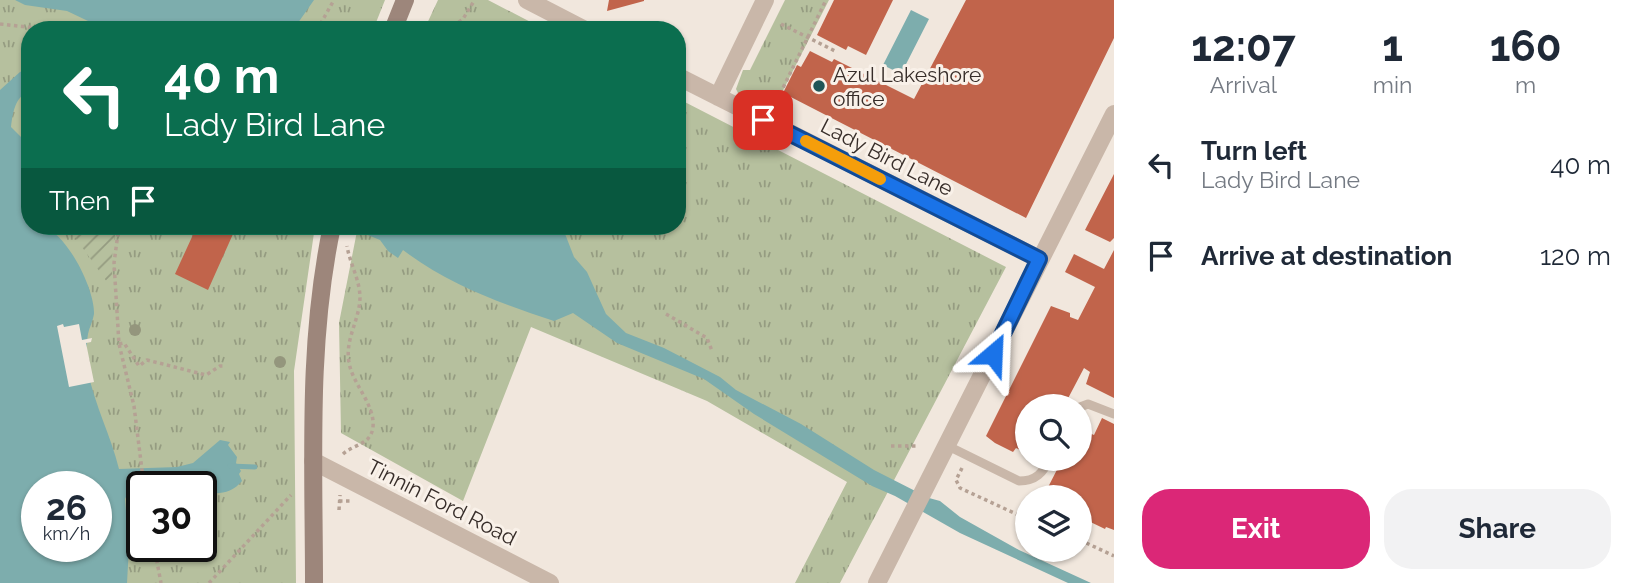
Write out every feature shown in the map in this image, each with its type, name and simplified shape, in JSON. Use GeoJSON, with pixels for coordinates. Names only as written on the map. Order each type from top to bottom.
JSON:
{"type":"FeatureCollection","features":[{"type":"Feature","properties":{"kind":"main road"},"geometry":{"type":"LineString","coordinates":[[397,21],[405,0]]}},
{"type":"Feature","properties":{"kind":"main road"},"geometry":{"type":"LineString","coordinates":[[314,583],[314,387],[323,268],[330,235]]}},
{"type":"Feature","properties":{"kind":"street"},"geometry":{"type":"LineString","coordinates":[[527,0],[568,21]]}},
{"type":"Feature","properties":{"kind":"street"},"geometry":{"type":"LineString","coordinates":[[718,97],[765,0]]}},
{"type":"Feature","properties":{"kind":"street","name":"Lady Bird Lane"},"geometry":{"type":"LineString","coordinates":[[686,81],[1039,259]]}},
{"type":"Feature","properties":{"kind":"street"},"geometry":{"type":"LineString","coordinates":[[877,583],[1114,114]]}},
{"type":"Feature","properties":{"kind":"street","name":"Tinnin Ford Road"},"geometry":{"type":"LineString","coordinates":[[313,461],[550,583]]}},
{"type":"Feature","properties":{"kind":"lane"},"geometry":{"type":"LineString","coordinates":[[1092,406],[1114,414]]}},
{"type":"Feature","properties":{"kind":"lane"},"geometry":{"type":"LineString","coordinates":[[948,446],[1018,481],[1027,481],[1042,471]]}},
{"type":"Feature","properties":{"kind":"path"},"geometry":{"type":"LineString","coordinates":[[322,21],[334,0]]}},
{"type":"Feature","properties":{"kind":"path"},"geometry":{"type":"LineString","coordinates":[[777,100],[826,0]]}},
{"type":"Feature","properties":{"kind":"path"},"geometry":{"type":"LineString","coordinates":[[460,21],[474,1]]}},
{"type":"Feature","properties":{"kind":"path"},"geometry":{"type":"LineString","coordinates":[[0,24],[21,26]]}},
{"type":"Feature","properties":{"kind":"path"},"geometry":{"type":"LineString","coordinates":[[781,24],[837,52]]}},
{"type":"Feature","properties":{"kind":"path"},"geometry":{"type":"LineString","coordinates":[[118,235],[114,263],[119,344],[134,406],[143,471]]}},
{"type":"Feature","properties":{"kind":"path"},"geometry":{"type":"LineString","coordinates":[[343,454],[348,449],[366,442],[373,426],[372,415],[349,363],[349,336],[360,299],[346,244]]}},
{"type":"Feature","properties":{"kind":"path"},"geometry":{"type":"LineString","coordinates":[[666,314],[707,338],[712,351]]}},
{"type":"Feature","properties":{"kind":"path"},"geometry":{"type":"LineString","coordinates":[[119,344],[124,343],[139,366],[147,360],[206,375],[224,366]]}},
{"type":"Feature","properties":{"kind":"path"},"geometry":{"type":"LineString","coordinates":[[891,446],[918,446]]}},
{"type":"Feature","properties":{"kind":"path"},"geometry":{"type":"LineString","coordinates":[[961,468],[956,480],[961,488],[1015,513]]}},
{"type":"Feature","properties":{"kind":"path"},"geometry":{"type":"LineString","coordinates":[[209,583],[291,495]]}},
{"type":"Feature","properties":{"kind":"path"},"geometry":{"type":"LineString","coordinates":[[339,510],[340,495]]}},
{"type":"Feature","properties":{"kind":"path"},"geometry":{"type":"LineString","coordinates":[[1092,545],[1114,555]]}},
{"type":"Feature","properties":{"kind":"path"},"geometry":{"type":"LineString","coordinates":[[157,562],[162,583]]}},
{"type":"Feature","properties":{"kind":"green space"},"geometry":{"type":"Polygon","coordinates":[[[0,0],[61,0],[103,21],[21,21],[21,235],[314,235],[294,371],[296,583],[116,583],[112,562],[112,471],[90,471],[0,225],[0,0]]]}},
{"type":"Feature","properties":{"kind":"green space"},"geometry":{"type":"Polygon","coordinates":[[[307,0],[385,0],[377,21],[290,21],[307,0]]]}},
{"type":"Feature","properties":{"kind":"green space"},"geometry":{"type":"Polygon","coordinates":[[[438,0],[488,0],[529,21],[428,21],[438,0]]]}},
{"type":"Feature","properties":{"kind":"green space"},"geometry":{"type":"Polygon","coordinates":[[[785,0],[829,0],[776,104],[767,111],[740,97],[736,89],[743,70],[750,70],[785,0]]]}},
{"type":"Feature","properties":{"kind":"green space"},"geometry":{"type":"Polygon","coordinates":[[[686,103],[1006,267],[840,583],[795,583],[847,482],[707,401],[531,327],[463,501],[341,433],[339,323],[356,235],[686,235],[686,103]]]}},
{"type":"Feature","properties":{"kind":"green space"},"geometry":{"type":"Polygon","coordinates":[[[73,235],[115,235],[112,289],[73,235]]]}},
{"type":"Feature","properties":{"kind":"water"},"geometry":{"type":"Polygon","coordinates":[[[15,0],[314,0],[299,21],[88,21],[67,11],[25,5],[15,0]]]}},
{"type":"Feature","properties":{"kind":"water"},"geometry":{"type":"Polygon","coordinates":[[[911,10],[929,19],[901,74],[883,65],[911,10]]]}},
{"type":"Feature","properties":{"kind":"water"},"geometry":{"type":"Polygon","coordinates":[[[21,72],[21,97],[14,111],[11,127],[21,137],[21,235],[56,235],[77,262],[90,290],[94,314],[87,339],[88,372],[119,469],[177,467],[193,463],[220,440],[230,442],[228,445],[237,457],[236,463],[241,471],[239,474],[242,481],[234,488],[217,493],[217,471],[126,471],[127,583],[0,583],[0,90],[21,72]]]}},
{"type":"Feature","properties":{"kind":"water"},"geometry":{"type":"Polygon","coordinates":[[[368,235],[565,235],[574,257],[587,272],[606,314],[626,333],[664,348],[720,377],[736,390],[801,424],[874,470],[940,501],[960,517],[1015,548],[1015,558],[960,533],[872,486],[754,414],[704,379],[617,343],[573,313],[554,321],[457,283],[403,250],[398,258],[388,251],[380,240],[368,235]]]}},
{"type":"Feature","properties":{"kind":"water"},"geometry":{"type":"Polygon","coordinates":[[[1023,562],[1045,562],[1091,583],[1068,583],[1023,562]]]}},
{"type":"Feature","properties":{"kind":"pier"},"geometry":{"type":"Polygon","coordinates":[[[63,324],[64,327],[79,324],[82,340],[92,338],[91,342],[86,343],[94,382],[69,387],[57,326],[63,324]]]}},
{"type":"Feature","properties":{"kind":"building"},"geometry":{"type":"Polygon","coordinates":[[[609,0],[644,0],[644,1],[607,11],[609,0]]]}},
{"type":"Feature","properties":{"kind":"building"},"geometry":{"type":"Polygon","coordinates":[[[834,0],[893,0],[866,55],[848,46],[846,50],[817,35],[834,0]]]}},
{"type":"Feature","properties":{"kind":"building"},"geometry":{"type":"Polygon","coordinates":[[[966,0],[1114,0],[1114,38],[1026,218],[783,93],[797,65],[801,67],[810,51],[832,62],[834,59],[914,99],[966,0]]]}},
{"type":"Feature","properties":{"kind":"building"},"geometry":{"type":"Polygon","coordinates":[[[1114,174],[1114,238],[1110,242],[1085,230],[1114,174]]]}},
{"type":"Feature","properties":{"kind":"building"},"geometry":{"type":"Polygon","coordinates":[[[193,235],[233,235],[208,290],[175,274],[193,235]]]}},
{"type":"Feature","properties":{"kind":"building"},"geometry":{"type":"Polygon","coordinates":[[[1114,250],[1114,398],[1086,384],[1090,372],[1084,368],[1070,394],[1015,394],[1015,449],[1013,452],[995,443],[986,436],[1051,306],[1070,313],[1070,317],[1078,320],[1095,287],[1065,272],[1074,254],[1104,269],[1114,250]]]}},
{"type":"Feature","properties":{"kind":"building"},"geometry":{"type":"Polygon","coordinates":[[[1102,418],[1114,424],[1114,530],[1092,523],[1092,485],[1049,485],[1056,471],[1092,471],[1092,434],[1094,435],[1102,418]]]}},
{"type":"Feature","properties":{"kind":"waterway"},"geometry":{"type":"LineString","coordinates":[[230,466],[255,467]]}},
{"type":"Feature","properties":{"kind":"slow traffic"},"geometry":{"type":"LineString","coordinates":[[806,141],[880,179]]}},
{"type":"Feature","properties":{"kind":"place","name":"Azul Lakeshore office"},"geometry":{"type":"Point","coordinates":[819,86]}},
{"type":"Feature","properties":{"kind":"route"},"geometry":{"type":"LineString","coordinates":[[763,120],[1039,259],[993,354]]}}]}
